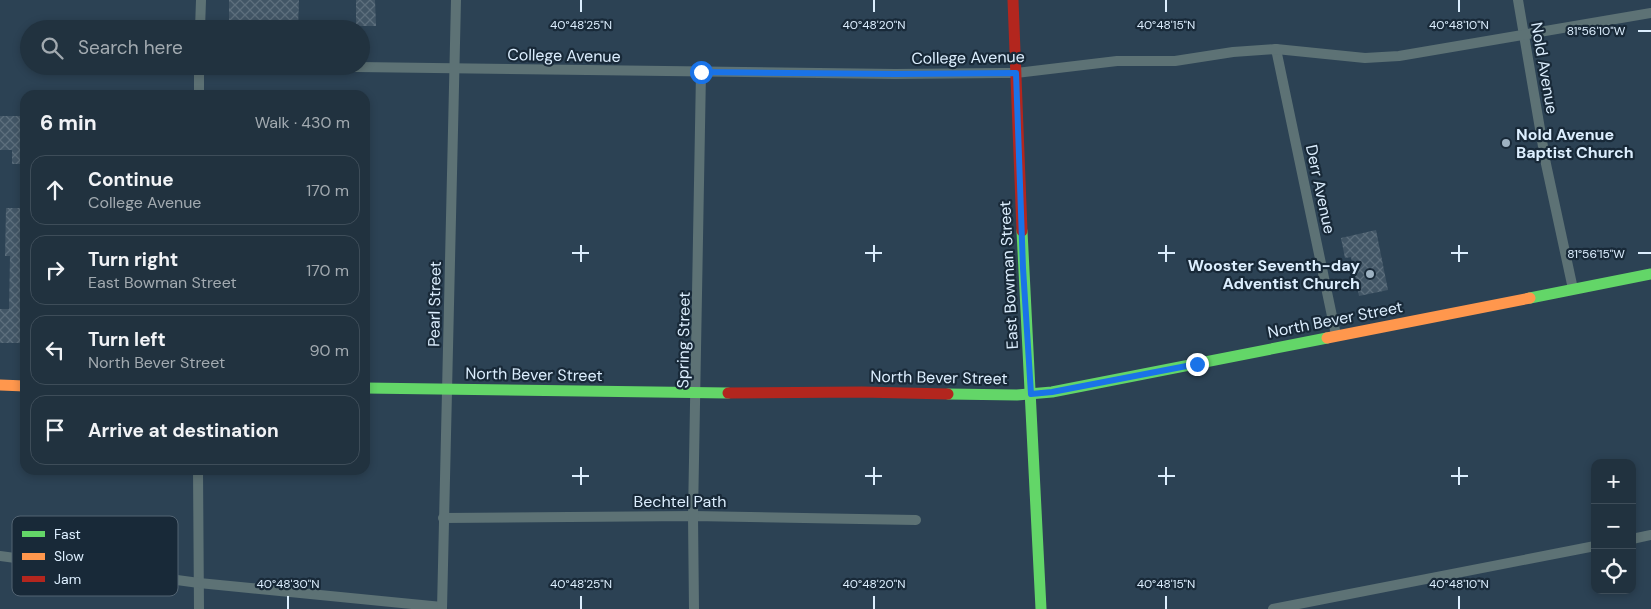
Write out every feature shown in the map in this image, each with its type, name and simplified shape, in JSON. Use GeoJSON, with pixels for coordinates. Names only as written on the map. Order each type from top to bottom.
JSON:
{"type":"FeatureCollection","features":[{"type":"Feature","properties":{"kind":"main road","name":"East Bowman Street"},"geometry":{"type":"LineString","coordinates":[[1013,0],[1023,268],[1041,609]]}},
{"type":"Feature","properties":{"kind":"main road","name":"North Bever Street"},"geometry":{"type":"LineString","coordinates":[[370,388],[697,393],[1031,394],[1061,390],[1651,274]]}},
{"type":"Feature","properties":{"kind":"main road"},"geometry":{"type":"LineString","coordinates":[[0,386],[20,386]]}},
{"type":"Feature","properties":{"kind":"street"},"geometry":{"type":"LineString","coordinates":[[200,20],[201,0]]}},
{"type":"Feature","properties":{"kind":"street","name":"Pearl Street"},"geometry":{"type":"LineString","coordinates":[[442,608],[456,0]]}},
{"type":"Feature","properties":{"kind":"street","name":"Nold Avenue"},"geometry":{"type":"LineString","coordinates":[[1518,0],[1546,164],[1573,289]]}},
{"type":"Feature","properties":{"kind":"street","name":"College Avenue"},"geometry":{"type":"LineString","coordinates":[[370,68],[895,74],[1016,73],[1117,61],[1176,61],[1233,52],[1276,49],[1365,58],[1399,56],[1651,13]]}},
{"type":"Feature","properties":{"kind":"street","name":"Derr Avenue"},"geometry":{"type":"LineString","coordinates":[[1276,49],[1336,336]]}},
{"type":"Feature","properties":{"kind":"street","name":"Spring Street"},"geometry":{"type":"LineString","coordinates":[[694,609],[693,516],[697,393],[701,72]]}},
{"type":"Feature","properties":{"kind":"street"},"geometry":{"type":"LineString","coordinates":[[199,75],[199,90]]}},
{"type":"Feature","properties":{"kind":"street"},"geometry":{"type":"LineString","coordinates":[[198,475],[199,609]]}},
{"type":"Feature","properties":{"kind":"street","name":"Bechtel Path"},"geometry":{"type":"LineString","coordinates":[[443,518],[693,516],[916,520]]}},
{"type":"Feature","properties":{"kind":"street"},"geometry":{"type":"LineString","coordinates":[[1636,538],[1651,535]]}},
{"type":"Feature","properties":{"kind":"street"},"geometry":{"type":"LineString","coordinates":[[1273,609],[1295,607],[1591,547]]}},
{"type":"Feature","properties":{"kind":"street"},"geometry":{"type":"LineString","coordinates":[[178,580],[442,608]]}},
{"type":"Feature","properties":{"kind":"building"},"geometry":{"type":"Polygon","coordinates":[[[229,0],[299,0],[298,20],[229,20],[229,0]]]}},
{"type":"Feature","properties":{"kind":"building"},"geometry":{"type":"Polygon","coordinates":[[[356,0],[375,0],[376,26],[370,26],[370,20],[356,20],[356,0]]]}},
{"type":"Feature","properties":{"kind":"building"},"geometry":{"type":"Polygon","coordinates":[[[0,116],[20,116],[20,164],[12,164],[12,150],[0,150],[0,116]]]}},
{"type":"Feature","properties":{"kind":"building"},"geometry":{"type":"Polygon","coordinates":[[[6,208],[20,208],[20,343],[0,343],[0,309],[9,309],[10,256],[5,256],[6,208]]]}},
{"type":"Feature","properties":{"kind":"building","name":"Wooster Seventh-day Adventist Church"},"geometry":{"type":"Polygon","coordinates":[[[1376,230],[1388,290],[1359,296],[1351,257],[1345,258],[1341,238],[1376,230]]]}},
{"type":"Feature","properties":{"kind":"traffic: fast"},"geometry":{"type":"LineString","coordinates":[[1022,231],[1041,609]]}},
{"type":"Feature","properties":{"kind":"traffic: fast"},"geometry":{"type":"LineString","coordinates":[[1530,298],[1651,274]]}},
{"type":"Feature","properties":{"kind":"traffic: fast"},"geometry":{"type":"LineString","coordinates":[[948,394],[1017,395],[1052,392],[1327,338]]}},
{"type":"Feature","properties":{"kind":"traffic: fast"},"geometry":{"type":"LineString","coordinates":[[370,388],[728,393]]}},
{"type":"Feature","properties":{"kind":"traffic: slow"},"geometry":{"type":"LineString","coordinates":[[1327,338],[1530,298]]}},
{"type":"Feature","properties":{"kind":"traffic: slow"},"geometry":{"type":"LineString","coordinates":[[0,385],[20,386]]}},
{"type":"Feature","properties":{"kind":"traffic: jam"},"geometry":{"type":"LineString","coordinates":[[1013,0],[1022,231]]}},
{"type":"Feature","properties":{"kind":"traffic: jam"},"geometry":{"type":"LineString","coordinates":[[728,393],[862,392],[948,394]]}},
{"type":"Feature","properties":{"kind":"place","name":"Nold Avenue Baptist Church"},"geometry":{"type":"Point","coordinates":[1506,143]}},
{"type":"Feature","properties":{"kind":"place","name":"Wooster Seventh-day Adventist Church"},"geometry":{"type":"Point","coordinates":[1370,274]}},
{"type":"Feature","properties":{"kind":"route"},"geometry":{"type":"LineString","coordinates":[[701,72],[1016,73],[1023,268],[1031,394],[1052,392],[1197,364]]}}]}
